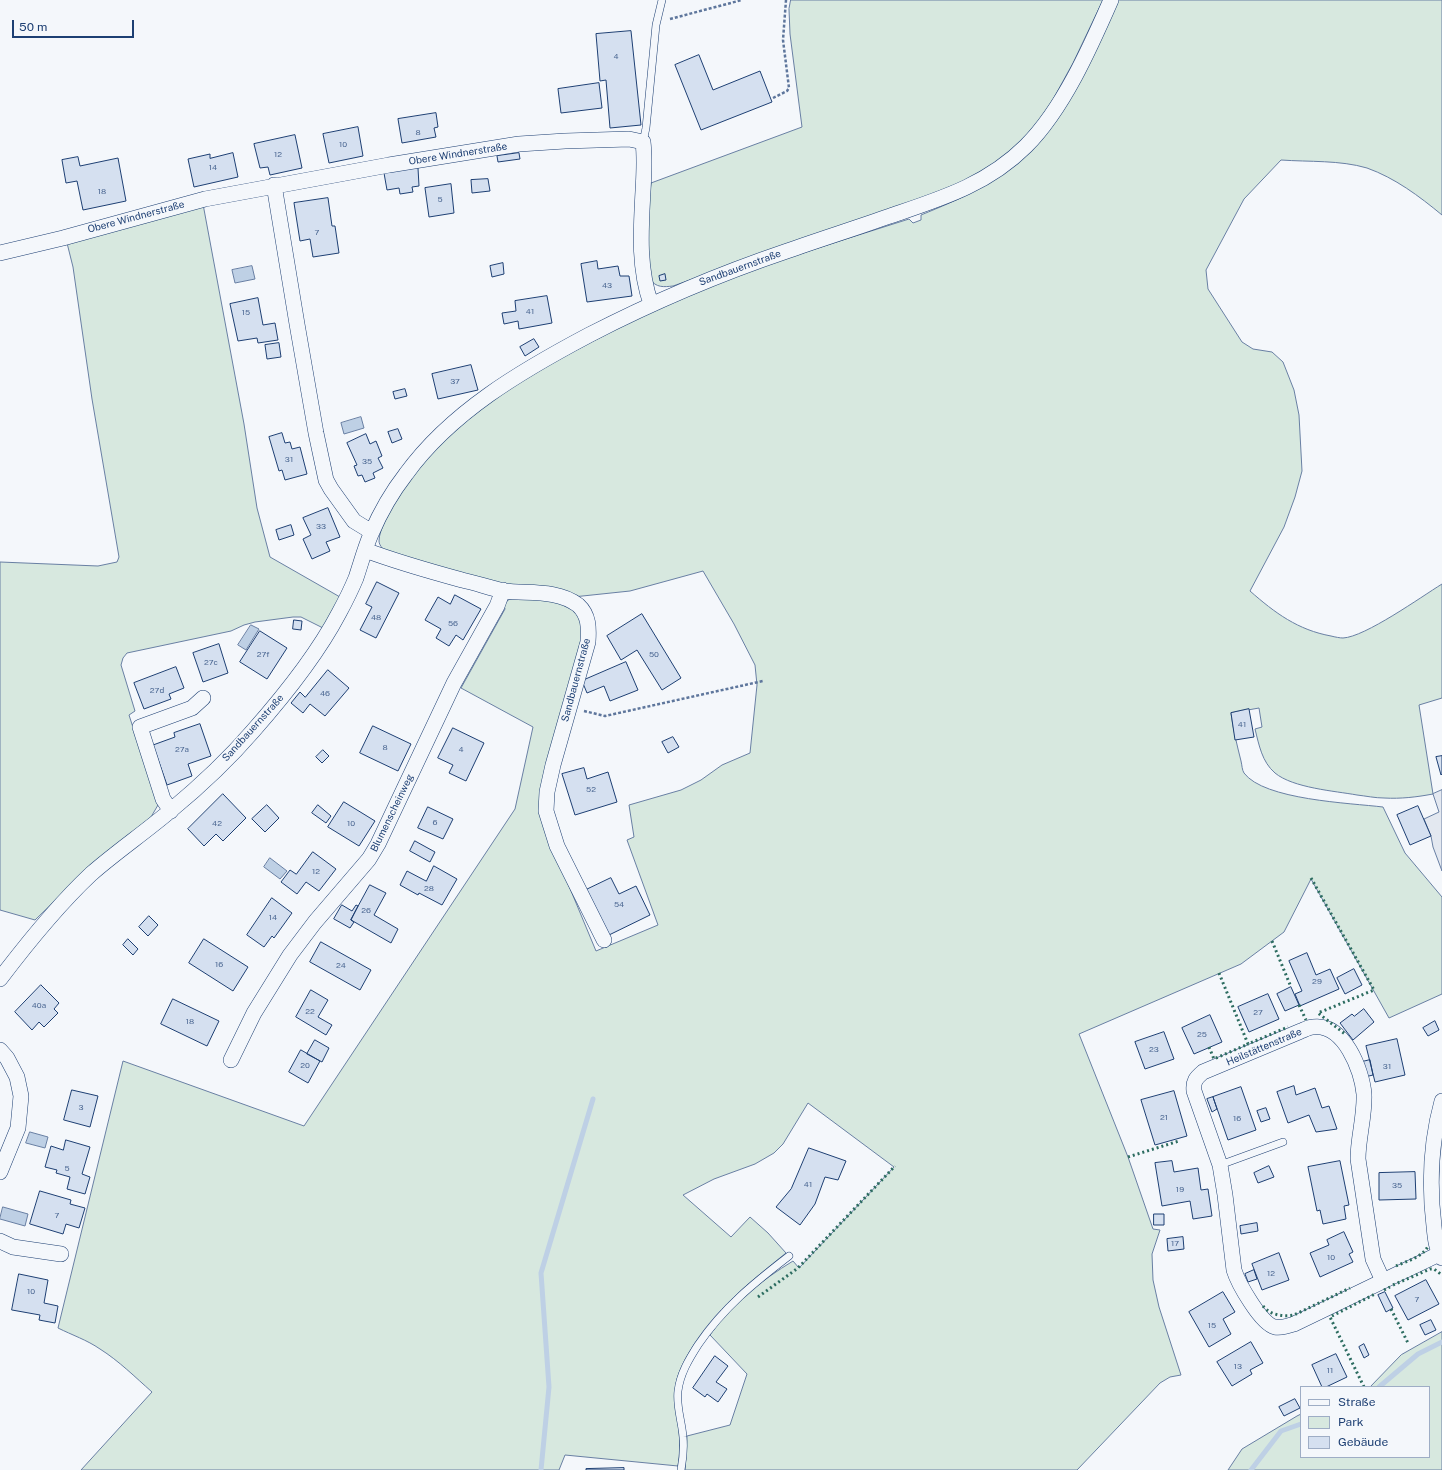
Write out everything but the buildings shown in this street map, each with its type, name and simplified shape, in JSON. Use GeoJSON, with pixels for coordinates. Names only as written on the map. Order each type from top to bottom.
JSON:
{"type":"FeatureCollection","features":[{"type":"Feature","properties":{"kind":"street","name":"Sandbauernstraße"},"geometry":{"type":"LineString","coordinates":[[0,979],[58,907],[93,873],[171,811],[213,772],[251,734],[285,693],[338,615],[356,578],[372,532],[386,504],[406,473],[436,438],[468,410],[520,374],[586,337],[651,304],[704,281],[777,254],[959,192],[996,171],[1026,146],[1048,118],[1074,78],[1111,0]]}},
{"type":"Feature","properties":{"kind":"street","name":"Obere Windnerstraße"},"geometry":{"type":"LineString","coordinates":[[0,253],[63,238],[205,199],[274,185],[389,165],[519,144],[628,139],[643,142]]}},
{"type":"Feature","properties":{"kind":"street"},"geometry":{"type":"LineString","coordinates":[[643,142],[645,155],[641,226],[642,266],[651,304]]}},
{"type":"Feature","properties":{"kind":"street"},"geometry":{"type":"LineString","coordinates":[[274,185],[302,355],[326,480],[354,521],[372,532]]}},
{"type":"Feature","properties":{"kind":"street","name":"Sandbauernstraße"},"geometry":{"type":"LineString","coordinates":[[365,550],[392,560],[503,590],[546,594],[566,598],[578,606],[586,615],[589,627],[588,642],[553,765],[547,792],[546,812],[557,846],[604,940]]}},
{"type":"Feature","properties":{"kind":"street","name":"Blumenscheinweg"},"geometry":{"type":"LineString","coordinates":[[231,1060],[254,1013],[290,955],[370,859],[454,683],[497,606],[503,590]]}},
{"type":"Feature","properties":{"kind":"street"},"geometry":{"type":"LineString","coordinates":[[171,811],[163,799],[140,727],[192,708],[203,698]]}},
{"type":"Feature","properties":{"kind":"street","name":"Heilstättenstraße"},"geometry":{"type":"LineString","coordinates":[[1383,1281],[1374,1259],[1358,1159],[1363,1107],[1362,1084],[1358,1066],[1342,1040],[1332,1031],[1313,1027],[1203,1072],[1193,1083],[1194,1090],[1220,1165],[1234,1270],[1237,1280],[1244,1292],[1268,1322],[1274,1327],[1285,1327],[1294,1324],[1383,1281],[1441,1256],[1431,1174],[1436,1131],[1442,1101]]}},
{"type":"Feature","properties":{"kind":"street"},"geometry":{"type":"LineString","coordinates":[[0,1050],[7,1058],[17,1077],[20,1096],[18,1128],[0,1172]]}},
{"type":"Feature","properties":{"kind":"street"},"geometry":{"type":"LineString","coordinates":[[0,1240],[13,1247],[61,1254]]}},
{"type":"Feature","properties":{"kind":"lane"},"geometry":{"type":"LineString","coordinates":[[643,142],[646,128],[656,28],[662,0]]}},
{"type":"Feature","properties":{"kind":"lane"},"geometry":{"type":"LineString","coordinates":[[1220,1165],[1283,1142]]}},
{"type":"Feature","properties":{"kind":"lane"},"geometry":{"type":"LineString","coordinates":[[681,1470],[683,1436],[678,1392],[682,1374],[688,1362],[715,1322],[728,1307],[753,1284],[789,1256]]}},
{"type":"Feature","properties":{"kind":"path"},"geometry":{"type":"LineString","coordinates":[[656,28],[667,19],[742,0]]}},
{"type":"Feature","properties":{"kind":"path"},"geometry":{"type":"LineString","coordinates":[[773,98],[787,91],[789,88],[783,40],[786,0]]}},
{"type":"Feature","properties":{"kind":"path"},"geometry":{"type":"LineString","coordinates":[[570,708],[605,716],[763,681]]}},
{"type":"Feature","properties":{"kind":"green space"},"geometry":{"type":"Polygon","coordinates":[[[791,0],[1103,0],[1073,63],[1051,103],[1031,132],[994,166],[952,188],[673,286],[663,287],[655,284],[650,279],[647,271],[645,247],[651,183],[802,127],[790,34],[789,9],[791,0]]]}},
{"type":"Feature","properties":{"kind":"green space"},"geometry":{"type":"Polygon","coordinates":[[[1118,0],[1442,0],[1442,215],[1406,188],[1367,168],[1335,162],[1281,160],[1244,199],[1206,270],[1208,289],[1242,342],[1253,349],[1272,352],[1283,362],[1294,390],[1299,415],[1302,471],[1295,497],[1284,527],[1250,591],[1278,613],[1297,625],[1308,630],[1343,638],[1353,636],[1378,624],[1442,584],[1442,698],[1419,705],[1433,794],[1403,798],[1377,798],[1314,788],[1292,782],[1275,773],[1264,758],[1255,729],[1262,727],[1259,708],[1231,713],[1244,773],[1254,782],[1288,795],[1330,802],[1383,807],[1405,853],[1442,897],[1442,994],[1389,1018],[1311,879],[1284,932],[1241,964],[1079,1034],[1128,1157],[1153,1229],[1160,1230],[1152,1254],[1153,1280],[1159,1307],[1181,1375],[1170,1377],[1160,1383],[1077,1470],[685,1470],[687,1436],[730,1425],[747,1374],[710,1335],[727,1313],[758,1285],[793,1261],[799,1268],[894,1167],[808,1103],[783,1144],[774,1153],[755,1164],[714,1179],[683,1195],[731,1237],[750,1217],[768,1233],[786,1253],[746,1286],[721,1310],[710,1322],[683,1363],[678,1375],[675,1390],[675,1402],[680,1439],[678,1466],[565,1455],[559,1470],[81,1470],[152,1392],[127,1369],[107,1354],[90,1343],[58,1328],[123,1061],[304,1126],[515,809],[533,727],[461,688],[505,609],[504,605],[508,600],[514,598],[543,599],[562,603],[579,613],[585,634],[544,782],[559,862],[596,951],[658,925],[627,840],[634,837],[629,805],[681,790],[701,780],[722,765],[750,753],[757,685],[755,665],[734,624],[703,571],[630,591],[573,597],[501,585],[388,554],[379,543],[381,531],[395,503],[414,474],[434,451],[456,430],[505,392],[557,360],[638,317],[688,295],[782,260],[909,219],[913,223],[921,220],[921,215],[963,197],[1001,175],[1025,156],[1118,0]]]}},
{"type":"Feature","properties":{"kind":"green space"},"geometry":{"type":"Polygon","coordinates":[[[203,204],[244,424],[257,508],[270,557],[340,597],[323,628],[301,617],[293,617],[255,622],[231,631],[127,653],[123,658],[121,665],[135,711],[129,715],[158,805],[151,817],[72,884],[35,920],[0,910],[0,562],[98,566],[117,562],[119,557],[92,399],[73,267],[66,239],[203,204]]]}},
{"type":"Feature","properties":{"kind":"green space"},"geometry":{"type":"Polygon","coordinates":[[[1442,1332],[1442,1470],[1228,1470],[1242,1449],[1300,1414],[1300,1458],[1430,1458],[1430,1386],[1371,1386],[1401,1355],[1442,1332]]]}},
{"type":"Feature","properties":{"kind":"shaded area"},"geometry":{"type":"Polygon","coordinates":[[[1442,790],[1442,871],[1424,819],[1439,812],[1433,794],[1442,790]]]}},
{"type":"Feature","properties":{"kind":"water"},"geometry":{"type":"Polygon","coordinates":[[[252,266],[255,279],[235,283],[232,270],[252,266]]]}},
{"type":"Feature","properties":{"kind":"water"},"geometry":{"type":"Polygon","coordinates":[[[361,417],[364,428],[344,434],[341,423],[361,417]]]}},
{"type":"Feature","properties":{"kind":"water"},"geometry":{"type":"Polygon","coordinates":[[[251,625],[259,629],[246,650],[238,645],[251,625]]]}},
{"type":"Feature","properties":{"kind":"water"},"geometry":{"type":"Polygon","coordinates":[[[270,858],[287,871],[280,879],[264,867],[270,858]]]}},
{"type":"Feature","properties":{"kind":"water"},"geometry":{"type":"Polygon","coordinates":[[[30,1132],[48,1137],[45,1148],[26,1143],[30,1132]]]}},
{"type":"Feature","properties":{"kind":"water"},"geometry":{"type":"Polygon","coordinates":[[[3,1207],[28,1214],[25,1226],[0,1219],[3,1207]]]}},
{"type":"Feature","properties":{"kind":"waterway"},"geometry":{"type":"LineString","coordinates":[[541,1470],[549,1387],[541,1273],[593,1099]]}},
{"type":"Feature","properties":{"kind":"waterway"},"geometry":{"type":"LineString","coordinates":[[1380,1386],[1418,1354],[1442,1342]]}},
{"type":"Feature","properties":{"kind":"waterway"},"geometry":{"type":"LineString","coordinates":[[1251,1470],[1281,1431],[1300,1424]]}},
{"type":"Feature","properties":{"kind":"hedge"},"geometry":{"type":"LineString","coordinates":[[1311,878],[1374,990],[1318,1013],[1345,1034]]}},
{"type":"Feature","properties":{"kind":"hedge"},"geometry":{"type":"LineString","coordinates":[[1272,941],[1291,987]]}},
{"type":"Feature","properties":{"kind":"hedge"},"geometry":{"type":"LineString","coordinates":[[1219,973],[1248,1044],[1288,1027]]}},
{"type":"Feature","properties":{"kind":"hedge"},"geometry":{"type":"LineString","coordinates":[[1299,1005],[1306,1020]]}},
{"type":"Feature","properties":{"kind":"hedge"},"geometry":{"type":"LineString","coordinates":[[1209,1047],[1214,1059],[1248,1044]]}},
{"type":"Feature","properties":{"kind":"hedge"},"geometry":{"type":"LineString","coordinates":[[1128,1157],[1179,1141]]}},
{"type":"Feature","properties":{"kind":"hedge"},"geometry":{"type":"LineString","coordinates":[[758,1297],[798,1268],[895,1166]]}},
{"type":"Feature","properties":{"kind":"hedge"},"geometry":{"type":"LineString","coordinates":[[1396,1266],[1419,1256],[1428,1246]]}},
{"type":"Feature","properties":{"kind":"hedge"},"geometry":{"type":"LineString","coordinates":[[1393,1285],[1430,1269],[1434,1269],[1442,1275]]}},
{"type":"Feature","properties":{"kind":"hedge"},"geometry":{"type":"LineString","coordinates":[[1384,1290],[1390,1287]]}},
{"type":"Feature","properties":{"kind":"hedge"},"geometry":{"type":"LineString","coordinates":[[1263,1306],[1277,1315],[1294,1315],[1350,1288]]}},
{"type":"Feature","properties":{"kind":"hedge"},"geometry":{"type":"LineString","coordinates":[[1364,1386],[1330,1317],[1375,1294]]}},
{"type":"Feature","properties":{"kind":"hedge"},"geometry":{"type":"LineString","coordinates":[[1391,1309],[1408,1343]]}}]}
